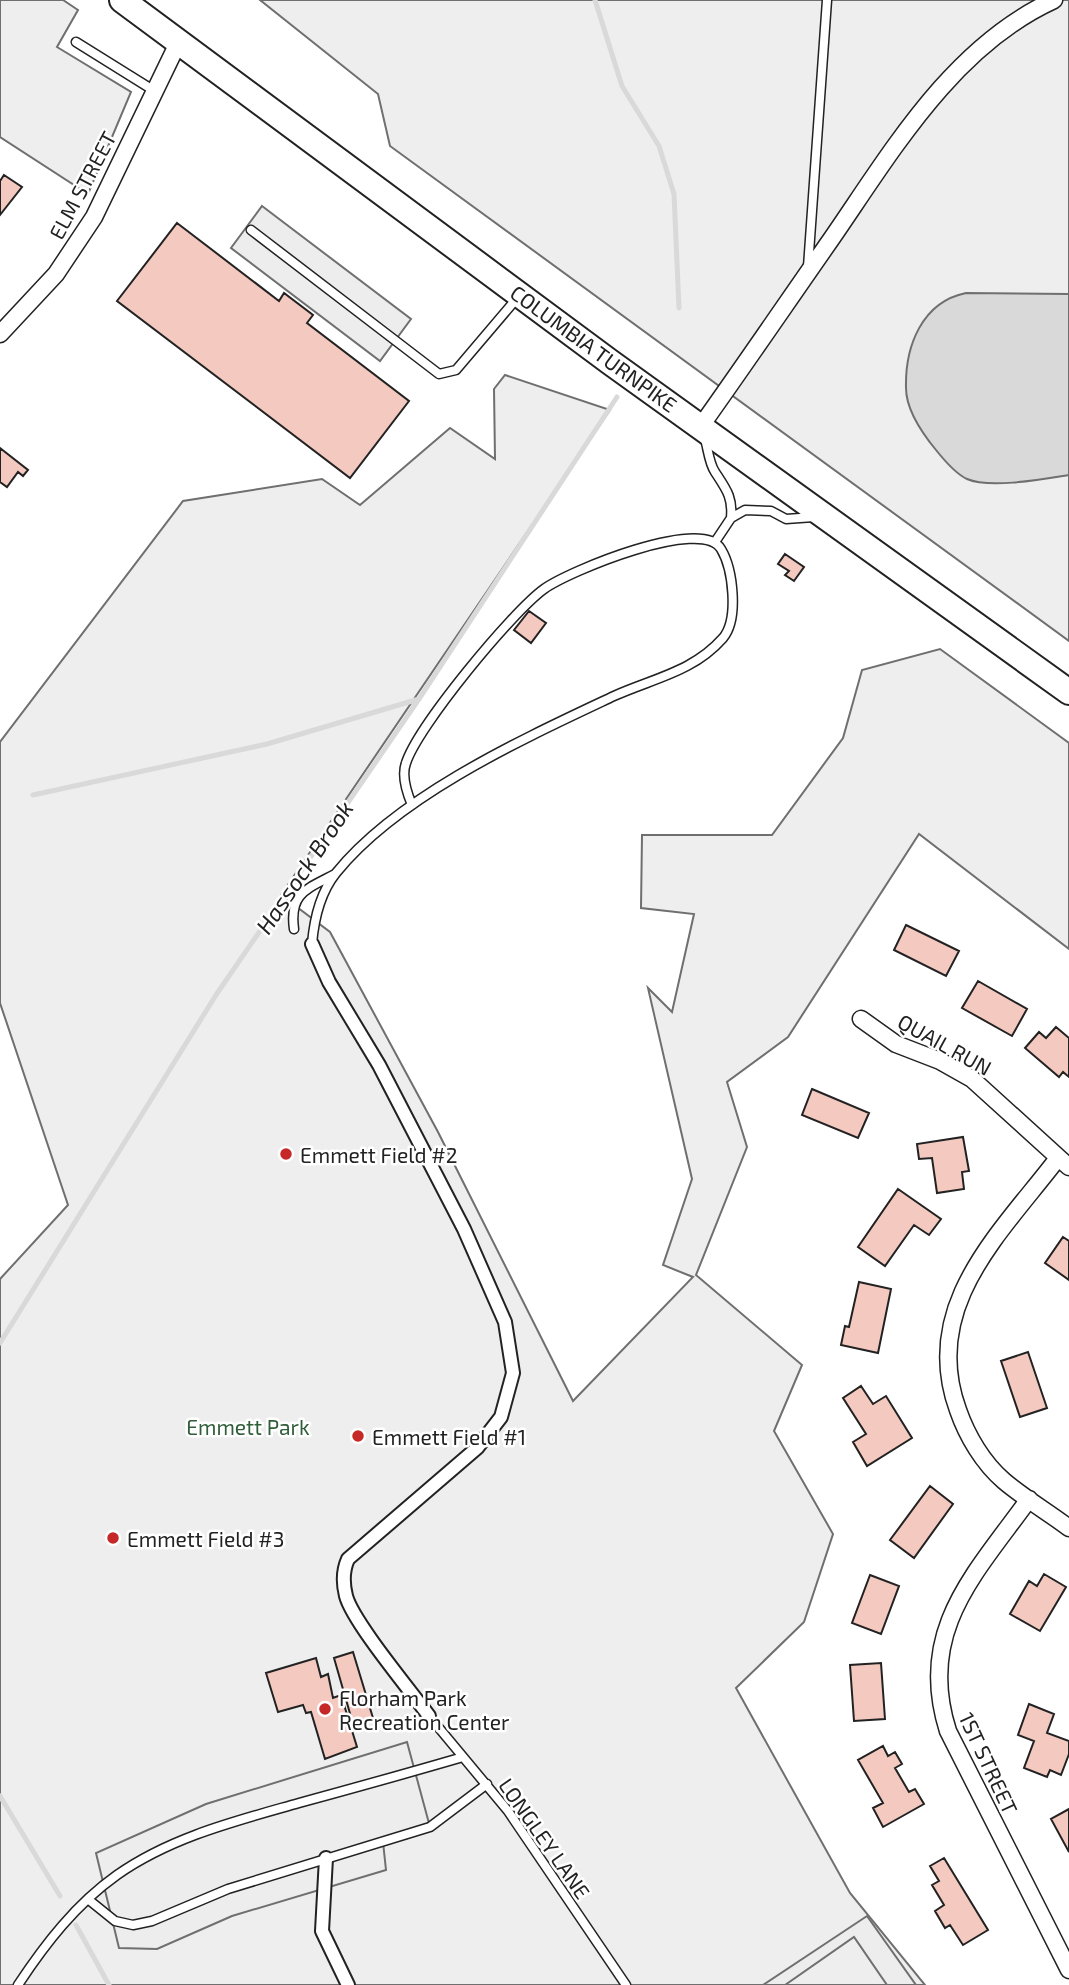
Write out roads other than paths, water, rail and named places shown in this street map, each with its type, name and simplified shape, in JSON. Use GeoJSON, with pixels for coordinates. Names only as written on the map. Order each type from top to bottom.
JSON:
{"type":"FeatureCollection","features":[{"type":"Feature","properties":{"kind":"main road","name":"COLUMBIA TURNPIKE"},"geometry":{"type":"LineString","coordinates":[[121,0],[520,295],[1069,692]]}},
{"type":"Feature","properties":{"kind":"street"},"geometry":{"type":"LineString","coordinates":[[701,426],[898,144],[953,75],[1011,24],[1054,0]]}},
{"type":"Feature","properties":{"kind":"street","name":"ELM STREET"},"geometry":{"type":"LineString","coordinates":[[0,334],[56,274],[88,226],[179,41]]}},
{"type":"Feature","properties":{"kind":"street"},"geometry":{"type":"LineString","coordinates":[[312,944],[329,982],[379,1065],[458,1217],[505,1322],[513,1373],[501,1417],[477,1448],[348,1559],[344,1569],[346,1597],[358,1618],[429,1716]]}},
{"type":"Feature","properties":{"kind":"street","name":"QUAIL RUN"},"geometry":{"type":"LineString","coordinates":[[860,1019],[896,1044],[940,1061],[972,1079],[1064,1162]]}},
{"type":"Feature","properties":{"kind":"street"},"geometry":{"type":"LineString","coordinates":[[1064,1162],[971,1272],[958,1297],[947,1345],[952,1393],[972,1438],[991,1468],[1069,1528]]}},
{"type":"Feature","properties":{"kind":"street","name":"1ST STREET"},"geometry":{"type":"LineString","coordinates":[[1030,1499],[960,1594],[949,1616],[942,1639],[938,1691],[948,1731],[1069,1970]]}},
{"type":"Feature","properties":{"kind":"street"},"geometry":{"type":"LineString","coordinates":[[326,1858],[322,1931],[348,1985]]}},
{"type":"Feature","properties":{"kind":"lane"},"geometry":{"type":"LineString","coordinates":[[807,273],[827,0]]}},
{"type":"Feature","properties":{"kind":"lane"},"geometry":{"type":"LineString","coordinates":[[76,42],[153,90]]}},
{"type":"Feature","properties":{"kind":"lane"},"geometry":{"type":"LineString","coordinates":[[251,230],[439,374],[456,370],[520,295]]}},
{"type":"Feature","properties":{"kind":"lane"},"geometry":{"type":"LineString","coordinates":[[701,426],[714,470],[732,501],[731,518]]}},
{"type":"Feature","properties":{"kind":"lane"},"geometry":{"type":"LineString","coordinates":[[715,542],[731,518],[745,510],[771,511],[786,519],[827,516]]}},
{"type":"Feature","properties":{"kind":"lane"},"geometry":{"type":"LineString","coordinates":[[294,929],[293,905],[300,894],[335,874],[366,843],[412,805],[509,748],[615,696],[695,664],[726,635],[734,612],[722,550],[715,542],[704,539],[673,540],[606,559],[557,580],[527,602],[425,727],[405,764],[406,790],[412,805]]}},
{"type":"Feature","properties":{"kind":"lane"},"geometry":{"type":"LineString","coordinates":[[312,944],[319,905],[335,874]]}},
{"type":"Feature","properties":{"kind":"lane","name":"LONGLEY LANE"},"geometry":{"type":"LineString","coordinates":[[429,1716],[487,1784],[626,1985]]}},
{"type":"Feature","properties":{"kind":"lane"},"geometry":{"type":"LineString","coordinates":[[18,1985],[46,1944],[89,1900],[130,1867],[185,1839],[223,1825],[463,1757]]}},
{"type":"Feature","properties":{"kind":"lane"},"geometry":{"type":"LineString","coordinates":[[89,1900],[115,1922],[133,1925],[152,1922],[228,1889],[430,1827],[487,1784]]}},
{"type":"Feature","properties":{"kind":"waterway","name":"Hassock Brook"},"geometry":{"type":"LineString","coordinates":[[595,0],[622,86],[659,146],[674,194],[679,308]]}},
{"type":"Feature","properties":{"kind":"waterway","name":"Hassock Brook"},"geometry":{"type":"LineString","coordinates":[[0,1343],[216,995],[419,699],[617,397]]}},
{"type":"Feature","properties":{"kind":"waterway"},"geometry":{"type":"LineString","coordinates":[[33,795],[267,744],[419,699]]}},
{"type":"Feature","properties":{"kind":"waterway"},"geometry":{"type":"LineString","coordinates":[[0,1796],[60,1896]]}},
{"type":"Feature","properties":{"kind":"waterway"},"geometry":{"type":"LineString","coordinates":[[76,1925],[109,1985]]}},
{"type":"Feature","properties":{"kind":"place","name":"Emmett Field #2"},"geometry":{"type":"Point","coordinates":[286,1154]}},
{"type":"Feature","properties":{"kind":"place","name":"Emmett Field #1"},"geometry":{"type":"Point","coordinates":[358,1436]}},
{"type":"Feature","properties":{"kind":"place","name":"Emmett Field #3"},"geometry":{"type":"Point","coordinates":[113,1538]}},
{"type":"Feature","properties":{"kind":"place","name":"Florham Park Recreation Center"},"geometry":{"type":"Point","coordinates":[325,1709]}},
{"type":"Feature","properties":{"kind":"park label","name":"Emmett Park"},"geometry":{"type":"Point","coordinates":[248,1426]}}]}
